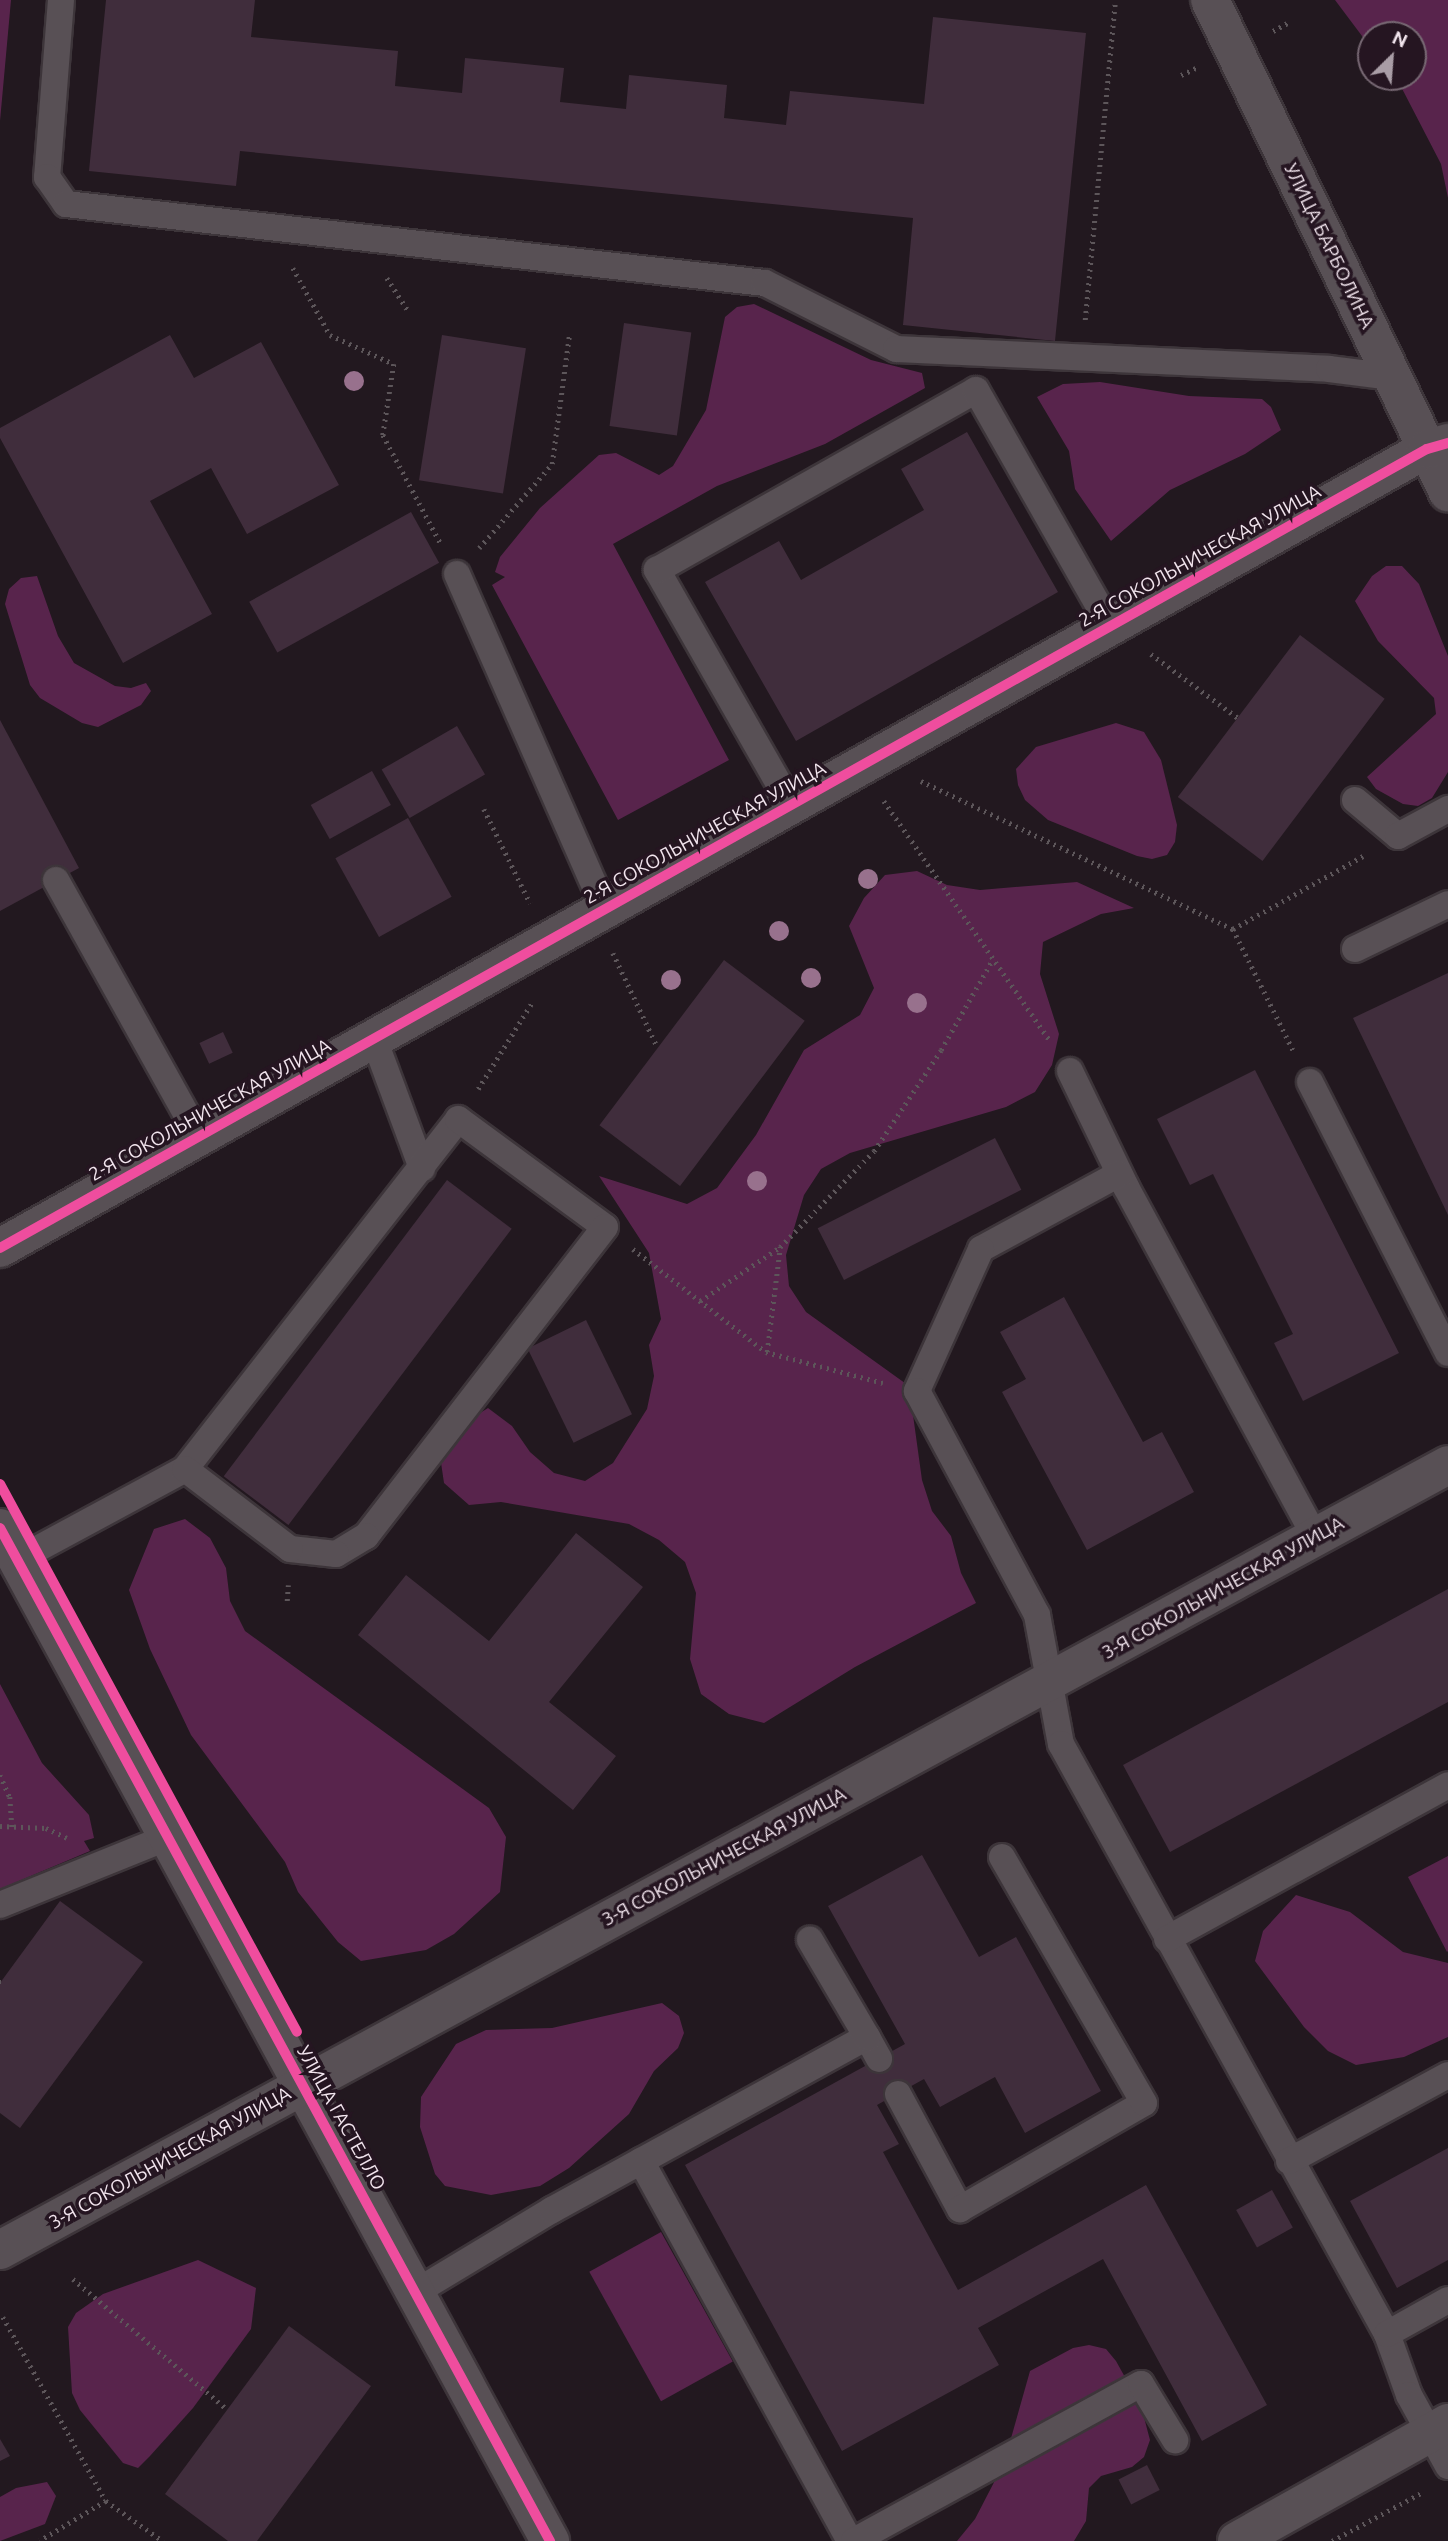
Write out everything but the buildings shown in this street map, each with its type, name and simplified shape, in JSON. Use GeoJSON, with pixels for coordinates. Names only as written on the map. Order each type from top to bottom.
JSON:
{"type":"FeatureCollection","features":[{"type":"Feature","properties":{"kind":"street","name":"УЛИЦА БАРБОЛИНА"},"geometry":{"type":"LineString","coordinates":[[1210,0],[1392,377],[1438,446],[1448,492]]}},
{"type":"Feature","properties":{"kind":"street","name":"2-Я СОКОЛЬНИЧЕСКАЯ УЛИЦА"},"geometry":{"type":"LineString","coordinates":[[0,1248],[1110,626],[1438,446]]}},
{"type":"Feature","properties":{"kind":"street","name":"3-Я СОКОЛЬНИЧЕСКАЯ УЛИЦА"},"geometry":{"type":"LineString","coordinates":[[0,2250],[1448,1465]]}},
{"type":"Feature","properties":{"kind":"street","name":"УЛИЦА ГАСТЕЛЛО"},"geometry":{"type":"LineString","coordinates":[[9,1544],[550,2541]]}},
{"type":"Feature","properties":{"kind":"street"},"geometry":{"type":"LineString","coordinates":[[1237,2541],[1439,2428]]}},
{"type":"Feature","properties":{"kind":"lane"},"geometry":{"type":"LineString","coordinates":[[61,0],[47,177],[66,204],[765,282],[896,349],[1329,369],[1392,377]]}},
{"type":"Feature","properties":{"kind":"lane"},"geometry":{"type":"LineString","coordinates":[[791,805],[657,570],[976,390],[1110,626]]}},
{"type":"Feature","properties":{"kind":"lane"},"geometry":{"type":"LineString","coordinates":[[457,574],[605,909]]}},
{"type":"Feature","properties":{"kind":"lane"},"geometry":{"type":"LineString","coordinates":[[1355,800],[1398,836],[1448,808]]}},
{"type":"Feature","properties":{"kind":"lane"},"geometry":{"type":"LineString","coordinates":[[56,880],[199,1137]]}},
{"type":"Feature","properties":{"kind":"lane"},"geometry":{"type":"LineString","coordinates":[[1356,948],[1448,904]]}},
{"type":"Feature","properties":{"kind":"lane"},"geometry":{"type":"LineString","coordinates":[[374,1039],[422,1168]]}},
{"type":"Feature","properties":{"kind":"lane"},"geometry":{"type":"LineString","coordinates":[[1070,1071],[1119,1174],[1315,1537]]}},
{"type":"Feature","properties":{"kind":"lane"},"geometry":{"type":"LineString","coordinates":[[1310,1083],[1448,1353]]}},
{"type":"Feature","properties":{"kind":"lane"},"geometry":{"type":"LineString","coordinates":[[9,1544],[185,1469],[458,1119],[605,1227],[366,1536],[336,1554],[289,1549],[185,1469]]}},
{"type":"Feature","properties":{"kind":"lane"},"geometry":{"type":"LineString","coordinates":[[1119,1174],[981,1250],[917,1391],[1037,1615],[1061,1744],[1387,2334],[1409,2395],[1439,2428],[1442,2475]]}},
{"type":"Feature","properties":{"kind":"lane"},"geometry":{"type":"LineString","coordinates":[[1167,1939],[1448,1785]]}},
{"type":"Feature","properties":{"kind":"lane"},"geometry":{"type":"LineString","coordinates":[[0,1905],[168,1837]]}},
{"type":"Feature","properties":{"kind":"lane"},"geometry":{"type":"LineString","coordinates":[[898,2094],[960,2209],[1144,2103],[1002,1857]]}},
{"type":"Feature","properties":{"kind":"lane"},"geometry":{"type":"LineString","coordinates":[[416,2292],[641,2161],[873,2048],[810,1940]]}},
{"type":"Feature","properties":{"kind":"lane"},"geometry":{"type":"LineString","coordinates":[[1290,2161],[1448,2075]]}},
{"type":"Feature","properties":{"kind":"lane"},"geometry":{"type":"LineString","coordinates":[[641,2161],[852,2541],[1141,2384],[1175,2440]]}},
{"type":"Feature","properties":{"kind":"lane"},"geometry":{"type":"LineString","coordinates":[[1387,2334],[1448,2300]]}},
{"type":"Feature","properties":{"kind":"path"},"geometry":{"type":"LineString","coordinates":[[1085,327],[1115,4]]}},
{"type":"Feature","properties":{"kind":"path"},"geometry":{"type":"LineString","coordinates":[[1273,31],[1289,22]]}},
{"type":"Feature","properties":{"kind":"path"},"geometry":{"type":"LineString","coordinates":[[1181,75],[1199,66]]}},
{"type":"Feature","properties":{"kind":"path"},"geometry":{"type":"LineString","coordinates":[[293,268],[330,335],[394,364],[383,435],[457,574],[552,464],[569,336]]}},
{"type":"Feature","properties":{"kind":"path"},"geometry":{"type":"LineString","coordinates":[[1149,652],[1238,718]]}},
{"type":"Feature","properties":{"kind":"path"},"geometry":{"type":"LineString","coordinates":[[920,781],[1233,929],[1310,1083]]}},
{"type":"Feature","properties":{"kind":"path"},"geometry":{"type":"LineString","coordinates":[[884,801],[1070,1071]]}},
{"type":"Feature","properties":{"kind":"path"},"geometry":{"type":"LineString","coordinates":[[484,809],[530,904]]}},
{"type":"Feature","properties":{"kind":"path"},"geometry":{"type":"LineString","coordinates":[[1233,929],[1398,836]]}},
{"type":"Feature","properties":{"kind":"path"},"geometry":{"type":"LineString","coordinates":[[613,953],[657,1046]]}},
{"type":"Feature","properties":{"kind":"path"},"geometry":{"type":"LineString","coordinates":[[700,1301],[780,1247],[874,1151],[941,1050],[993,959]]}},
{"type":"Feature","properties":{"kind":"path"},"geometry":{"type":"LineString","coordinates":[[458,1119],[537,995]]}},
{"type":"Feature","properties":{"kind":"path"},"geometry":{"type":"LineString","coordinates":[[605,1227],[766,1352],[917,1391]]}},
{"type":"Feature","properties":{"kind":"path"},"geometry":{"type":"LineString","coordinates":[[766,1352],[780,1247]]}},
{"type":"Feature","properties":{"kind":"path"},"geometry":{"type":"LineString","coordinates":[[0,1775],[10,1797],[12,1829],[0,1826]]}},
{"type":"Feature","properties":{"kind":"path"},"geometry":{"type":"LineString","coordinates":[[73,2279],[227,2409]]}},
{"type":"Feature","properties":{"kind":"path"},"geometry":{"type":"LineString","coordinates":[[3,2316],[106,2501],[163,2541]]}},
{"type":"Feature","properties":{"kind":"path"},"geometry":{"type":"LineString","coordinates":[[1332,2541],[1442,2475]]}},
{"type":"Feature","properties":{"kind":"path"},"geometry":{"type":"LineString","coordinates":[[40,2541],[106,2501]]}},
{"type":"Feature","properties":{"kind":"shaded area"},"geometry":{"type":"Polygon","coordinates":[[[0,0],[11,0],[0,121],[0,0]]]}},
{"type":"Feature","properties":{"kind":"shaded area"},"geometry":{"type":"Polygon","coordinates":[[[1335,0],[1448,0],[1448,198],[1441,164],[1403,91],[1427,91],[1427,21],[1357,21],[1357,29],[1335,0]]]}},
{"type":"Feature","properties":{"kind":"shaded area"},"geometry":{"type":"Polygon","coordinates":[[[754,304],[871,360],[922,373],[925,388],[825,444],[717,486],[613,544],[729,760],[618,820],[492,585],[505,577],[495,572],[500,557],[540,508],[599,455],[616,453],[659,475],[673,466],[706,410],[725,317],[737,307],[754,304]]]}},
{"type":"Feature","properties":{"kind":"shaded area"},"geometry":{"type":"Polygon","coordinates":[[[1100,382],[1189,396],[1262,399],[1271,407],[1281,430],[1245,454],[1170,490],[1111,541],[1075,489],[1069,451],[1037,397],[1063,384],[1100,382]]]}},
{"type":"Feature","properties":{"kind":"shaded area"},"geometry":{"type":"Polygon","coordinates":[[[1386,566],[1402,566],[1419,584],[1448,656],[1448,772],[1432,798],[1418,806],[1403,804],[1376,789],[1367,777],[1436,714],[1434,698],[1378,641],[1355,601],[1372,576],[1386,566]]]}},
{"type":"Feature","properties":{"kind":"shaded area"},"geometry":{"type":"Polygon","coordinates":[[[37,576],[58,636],[74,663],[115,686],[131,688],[146,683],[151,691],[141,705],[98,727],[82,723],[40,698],[30,685],[5,604],[9,589],[21,578],[37,576]]]}},
{"type":"Feature","properties":{"kind":"shaded area"},"geometry":{"type":"Polygon","coordinates":[[[1116,723],[1144,732],[1161,760],[1177,825],[1175,842],[1167,855],[1152,859],[1137,856],[1048,820],[1025,800],[1018,785],[1016,769],[1036,747],[1116,723]]]}},
{"type":"Feature","properties":{"kind":"shaded area"},"geometry":{"type":"Polygon","coordinates":[[[917,871],[947,885],[980,890],[1077,882],[1134,908],[1101,914],[1043,942],[1040,974],[1059,1034],[1052,1065],[1035,1092],[1006,1107],[850,1153],[821,1169],[804,1195],[786,1255],[789,1286],[806,1312],[909,1386],[922,1480],[932,1511],[951,1536],[961,1573],[976,1603],[855,1667],[764,1723],[729,1714],[701,1694],[690,1659],[696,1593],[685,1562],[659,1540],[629,1524],[501,1502],[469,1505],[444,1483],[439,1449],[461,1425],[488,1408],[512,1426],[530,1452],[554,1473],[585,1481],[613,1463],[647,1409],[654,1376],[649,1345],[661,1319],[649,1253],[599,1176],[687,1204],[717,1188],[756,1135],[804,1050],[860,1015],[874,988],[849,926],[864,898],[885,875],[917,871]]]}},
{"type":"Feature","properties":{"kind":"shaded area"},"geometry":{"type":"Polygon","coordinates":[[[185,1519],[210,1538],[226,1568],[230,1601],[245,1631],[489,1808],[506,1837],[500,1892],[454,1934],[426,1950],[361,1961],[338,1942],[298,1892],[285,1862],[191,1735],[150,1649],[129,1590],[154,1529],[185,1519]]]}},
{"type":"Feature","properties":{"kind":"shaded area"},"geometry":{"type":"Polygon","coordinates":[[[0,1684],[42,1763],[89,1815],[94,1838],[84,1841],[90,1851],[0,1889],[0,1684]]]}},
{"type":"Feature","properties":{"kind":"shaded area"},"geometry":{"type":"Polygon","coordinates":[[[1448,1856],[1448,1951],[1447,1952],[1408,1877],[1448,1856]]]}},
{"type":"Feature","properties":{"kind":"shaded area"},"geometry":{"type":"Polygon","coordinates":[[[1296,1895],[1350,1912],[1403,1952],[1448,1963],[1448,2037],[1404,2057],[1356,2065],[1328,2051],[1304,2027],[1255,1961],[1263,1931],[1296,1895]]]}},
{"type":"Feature","properties":{"kind":"shaded area"},"geometry":{"type":"Polygon","coordinates":[[[662,2003],[679,2016],[684,2033],[678,2048],[654,2071],[629,2114],[569,2168],[540,2186],[491,2195],[445,2186],[435,2174],[420,2127],[421,2097],[456,2044],[486,2030],[552,2028],[662,2003]]]}},
{"type":"Feature","properties":{"kind":"shaded area"},"geometry":{"type":"Polygon","coordinates":[[[661,2232],[733,2361],[661,2401],[589,2272],[661,2232]]]}},
{"type":"Feature","properties":{"kind":"shaded area"},"geometry":{"type":"Polygon","coordinates":[[[198,2260],[256,2288],[251,2329],[193,2408],[138,2468],[123,2463],[80,2410],[72,2393],[68,2327],[76,2313],[103,2294],[198,2260]]]}},
{"type":"Feature","properties":{"kind":"shaded area"},"geometry":{"type":"Polygon","coordinates":[[[1089,2345],[1106,2349],[1116,2361],[1141,2406],[1150,2440],[1144,2457],[1132,2467],[1101,2476],[1089,2488],[1086,2521],[1074,2541],[957,2541],[975,2519],[1004,2463],[1030,2371],[1073,2348],[1089,2345]]]}},
{"type":"Feature","properties":{"kind":"shaded area"},"geometry":{"type":"Polygon","coordinates":[[[47,2482],[56,2496],[45,2524],[0,2541],[0,2497],[16,2488],[47,2482]]]}},
{"type":"Feature","properties":{"kind":"cycle path"},"geometry":{"type":"LineString","coordinates":[[0,1248],[1427,449],[1448,443]]}},
{"type":"Feature","properties":{"kind":"cycle path"},"geometry":{"type":"LineString","coordinates":[[0,1484],[297,2032]]}},
{"type":"Feature","properties":{"kind":"cycle path"},"geometry":{"type":"LineString","coordinates":[[0,1528],[550,2541]]}}]}
